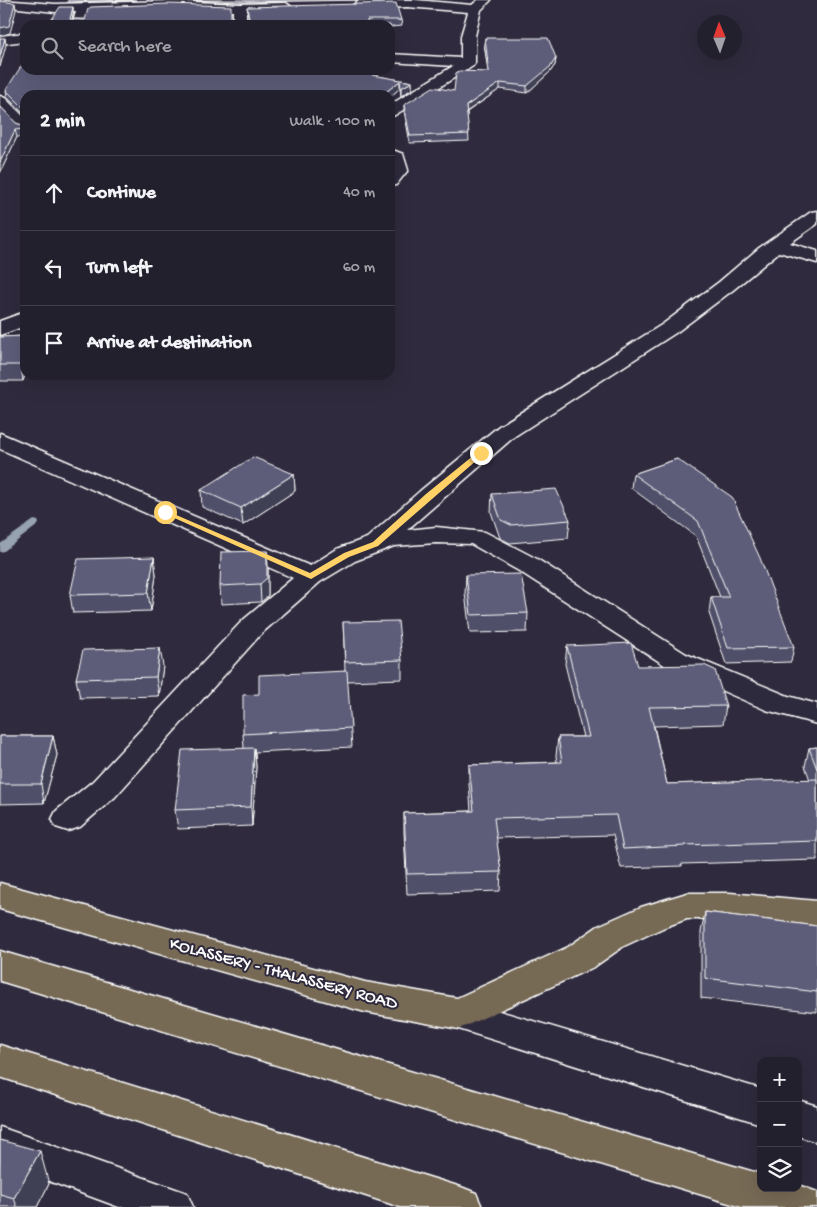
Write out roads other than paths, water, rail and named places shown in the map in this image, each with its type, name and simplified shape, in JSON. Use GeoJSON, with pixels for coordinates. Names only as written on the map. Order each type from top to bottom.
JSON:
{"type":"FeatureCollection","features":[{"type":"Feature","properties":{"kind":"main road","name":"KOLASSERY - THALASSERY ROAD"},"geometry":{"type":"LineString","coordinates":[[0,896],[365,997],[459,1014]]}},
{"type":"Feature","properties":{"kind":"main road"},"geometry":{"type":"LineString","coordinates":[[459,1014],[581,957],[611,936],[653,917],[687,906],[730,906],[817,915]]}},
{"type":"Feature","properties":{"kind":"main road"},"geometry":{"type":"LineString","coordinates":[[0,966],[806,1207]]}},
{"type":"Feature","properties":{"kind":"main road"},"geometry":{"type":"LineString","coordinates":[[0,1061],[460,1207]]}},
{"type":"Feature","properties":{"kind":"street"},"geometry":{"type":"LineString","coordinates":[[0,2],[55,8],[169,5],[240,8],[299,6]]}},
{"type":"Feature","properties":{"kind":"street"},"geometry":{"type":"LineString","coordinates":[[348,5],[407,3],[480,4],[468,36],[468,63]]}},
{"type":"Feature","properties":{"kind":"street"},"geometry":{"type":"LineString","coordinates":[[79,20],[81,14],[88,8]]}},
{"type":"Feature","properties":{"kind":"street"},"geometry":{"type":"LineString","coordinates":[[240,8],[240,20]]}},
{"type":"Feature","properties":{"kind":"street"},"geometry":{"type":"LineString","coordinates":[[0,40],[20,38]]}},
{"type":"Feature","properties":{"kind":"street"},"geometry":{"type":"LineString","coordinates":[[395,58],[468,63]]}},
{"type":"Feature","properties":{"kind":"street"},"geometry":{"type":"LineString","coordinates":[[395,109],[468,63]]}},
{"type":"Feature","properties":{"kind":"street"},"geometry":{"type":"LineString","coordinates":[[0,101],[20,123]]}},
{"type":"Feature","properties":{"kind":"street"},"geometry":{"type":"LineString","coordinates":[[395,156],[397,157],[400,170],[395,176]]}},
{"type":"Feature","properties":{"kind":"street"},"geometry":{"type":"LineString","coordinates":[[376,544],[429,496],[508,431],[670,328],[726,286],[776,244],[817,216]]}},
{"type":"Feature","properties":{"kind":"street"},"geometry":{"type":"LineString","coordinates":[[776,244],[817,257]]}},
{"type":"Feature","properties":{"kind":"street"},"geometry":{"type":"LineString","coordinates":[[0,329],[20,320]]}},
{"type":"Feature","properties":{"kind":"street"},"geometry":{"type":"LineString","coordinates":[[0,440],[311,576]]}},
{"type":"Feature","properties":{"kind":"street"},"geometry":{"type":"LineString","coordinates":[[68,819],[104,789],[252,627],[311,576],[346,555],[390,538],[436,535],[476,537],[528,565],[676,660],[777,703],[817,714]]}},
{"type":"Feature","properties":{"kind":"street"},"geometry":{"type":"LineString","coordinates":[[459,1014],[757,1106]]}},
{"type":"Feature","properties":{"kind":"street"},"geometry":{"type":"LineString","coordinates":[[802,1119],[817,1124]]}},
{"type":"Feature","properties":{"kind":"street"},"geometry":{"type":"LineString","coordinates":[[0,1145],[172,1207]]}},
{"type":"Feature","properties":{"kind":"waterway"},"geometry":{"type":"LineString","coordinates":[[0,549],[34,523]]}}]}
